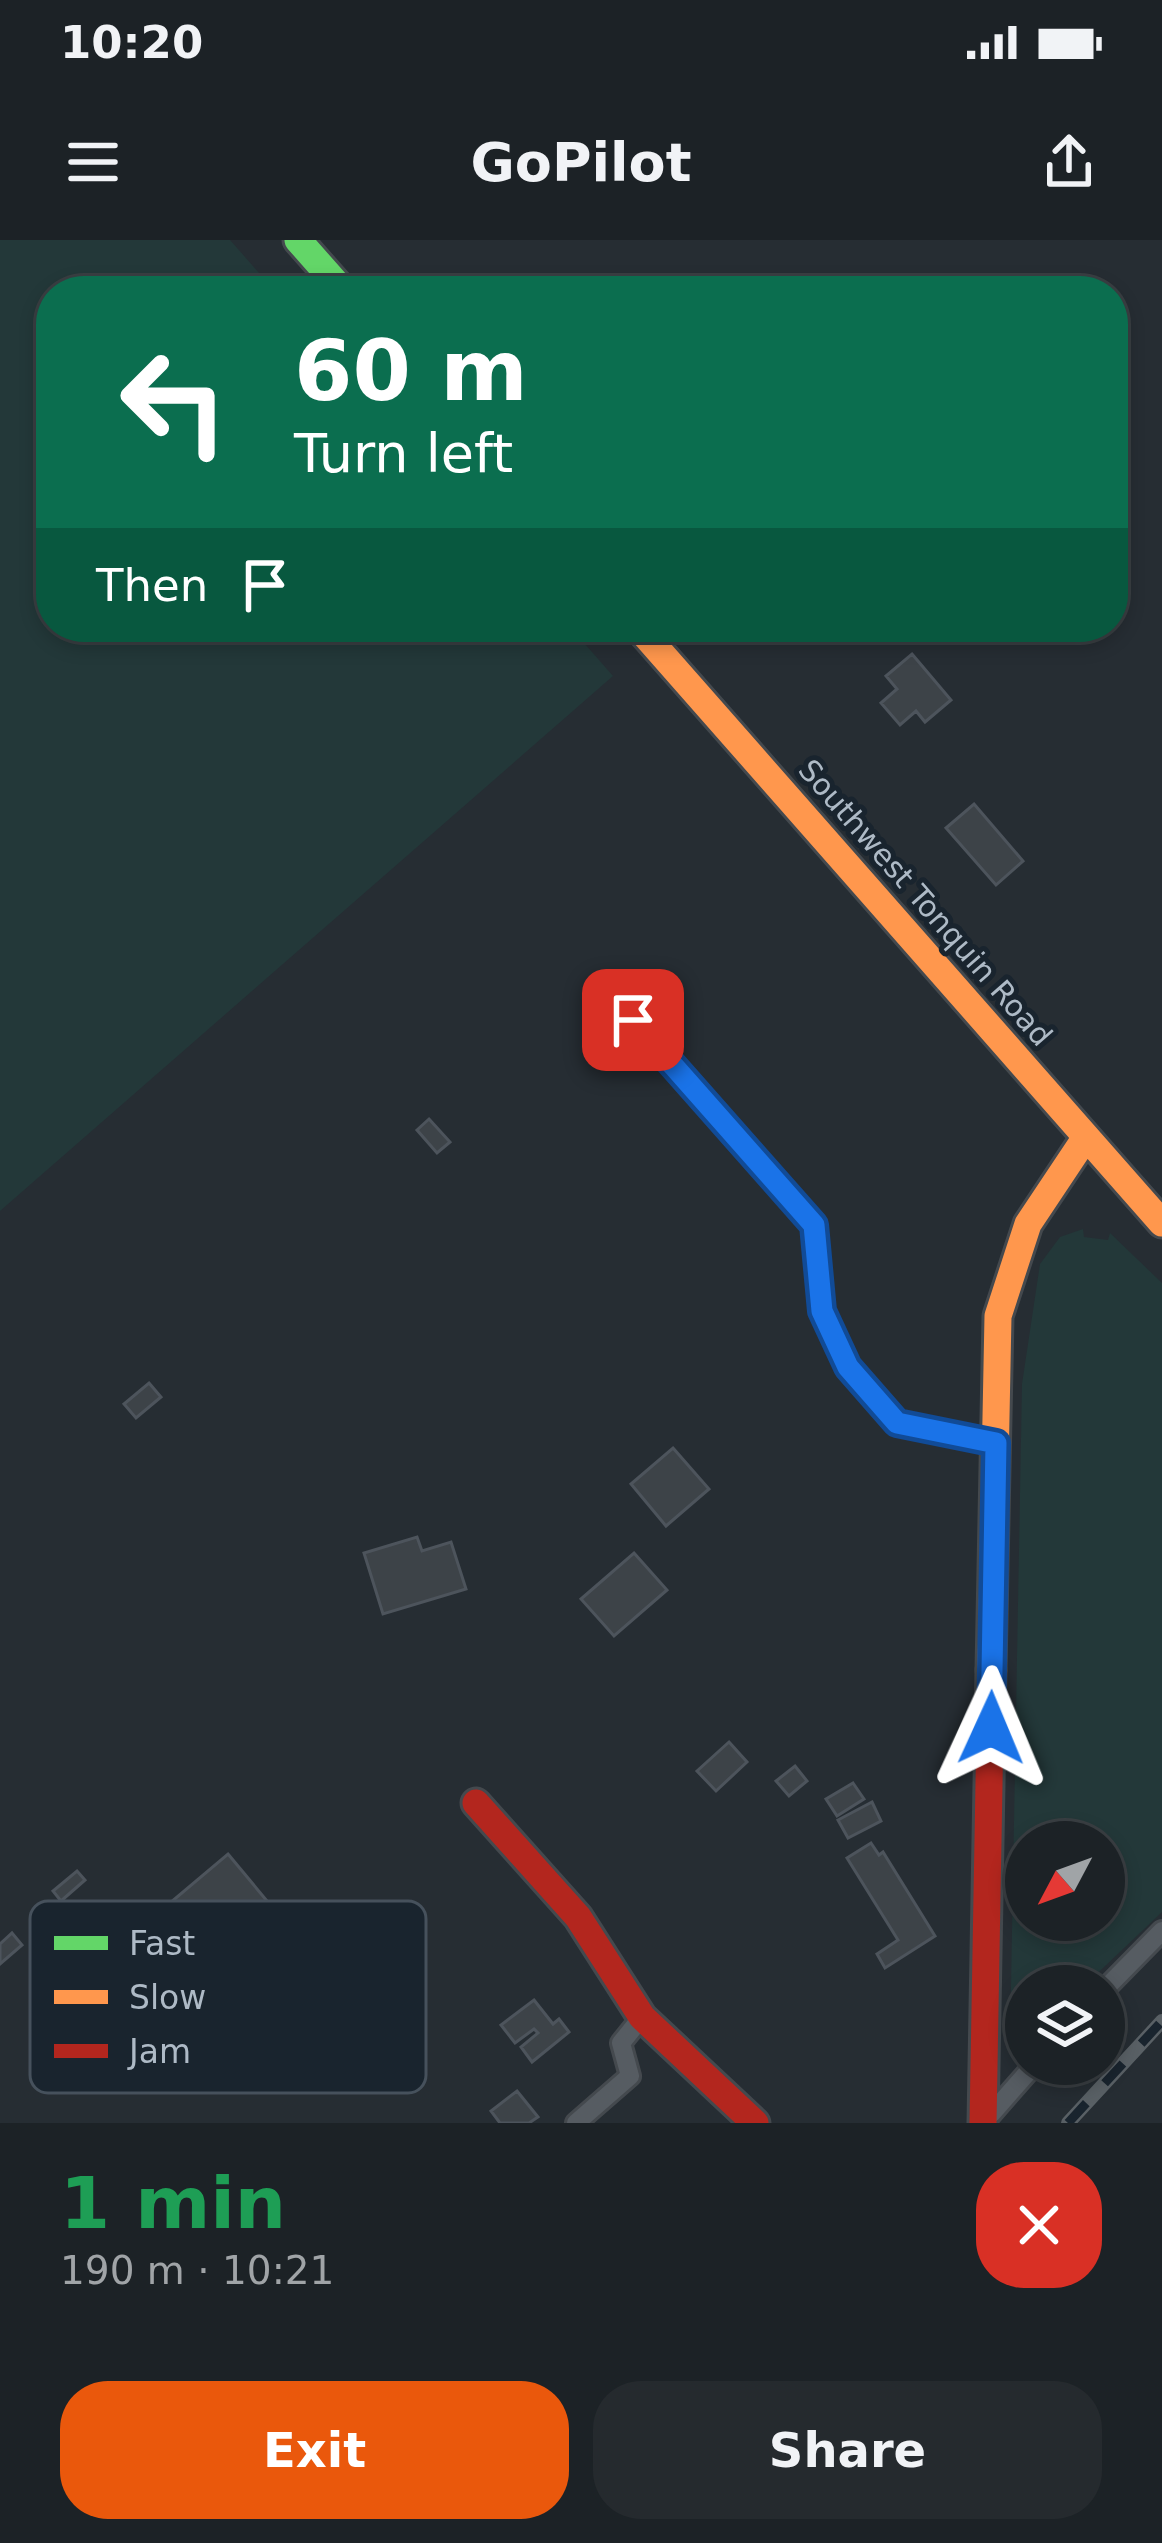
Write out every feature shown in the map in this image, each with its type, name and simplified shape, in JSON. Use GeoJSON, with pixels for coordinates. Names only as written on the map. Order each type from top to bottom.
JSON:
{"type":"FeatureCollection","features":[{"type":"Feature","properties":{"kind":"street"},"geometry":{"type":"LineString","coordinates":[[298,240],[330,276]]}},
{"type":"Feature","properties":{"kind":"street","name":"Southwest Tonquin Road"},"geometry":{"type":"LineString","coordinates":[[651,642],[1162,1223]]}},
{"type":"Feature","properties":{"kind":"street"},"geometry":{"type":"LineString","coordinates":[[984,2122],[998,1316],[1028,1224],[1087,1137]]}},
{"type":"Feature","properties":{"kind":"street"},"geometry":{"type":"LineString","coordinates":[[476,1803],[578,1917],[643,2017],[755,2123]]}},
{"type":"Feature","properties":{"kind":"lane"},"geometry":{"type":"LineString","coordinates":[[633,1020],[814,1225],[822,1311],[848,1367],[897,1423],[996,1443]]}},
{"type":"Feature","properties":{"kind":"lane"},"geometry":{"type":"LineString","coordinates":[[1125,1969],[1162,1931]]}},
{"type":"Feature","properties":{"kind":"lane"},"geometry":{"type":"LineString","coordinates":[[576,2123],[629,2076],[622,2043],[643,2017]]}},
{"type":"Feature","properties":{"kind":"lane"},"geometry":{"type":"LineString","coordinates":[[984,2122],[1017,2085]]}},
{"type":"Feature","properties":{"kind":"green space"},"geometry":{"type":"Polygon","coordinates":[[[0,240],[230,240],[262,276],[36,276],[36,642],[583,642],[613,676],[0,1211],[0,240]]]}},
{"type":"Feature","properties":{"kind":"green space"},"geometry":{"type":"Polygon","coordinates":[[[1083,1229],[1084,1237],[1108,1240],[1110,1233],[1162,1283],[1162,1912],[1106,1965],[1011,1965],[1012,1941],[1125,1941],[1125,1821],[1014,1821],[1022,1384],[1040,1264],[1060,1237],[1083,1229]]]}},
{"type":"Feature","properties":{"kind":"building"},"geometry":{"type":"Polygon","coordinates":[[[912,654],[951,700],[925,722],[916,711],[900,725],[881,703],[897,689],[886,676],[912,654]]]}},
{"type":"Feature","properties":{"kind":"building"},"geometry":{"type":"Polygon","coordinates":[[[974,804],[1023,861],[996,885],[946,828],[974,804]]]}},
{"type":"Feature","properties":{"kind":"building"},"geometry":{"type":"Polygon","coordinates":[[[429,1119],[450,1142],[437,1153],[417,1130],[429,1119]]]}},
{"type":"Feature","properties":{"kind":"building"},"geometry":{"type":"Polygon","coordinates":[[[149,1383],[161,1397],[136,1418],[124,1404],[149,1383]]]}},
{"type":"Feature","properties":{"kind":"building"},"geometry":{"type":"Polygon","coordinates":[[[673,1448],[709,1489],[666,1526],[631,1484],[673,1448]]]}},
{"type":"Feature","properties":{"kind":"building"},"geometry":{"type":"Polygon","coordinates":[[[417,1537],[422,1551],[451,1542],[466,1589],[383,1614],[364,1553],[417,1537]]]}},
{"type":"Feature","properties":{"kind":"building"},"geometry":{"type":"Polygon","coordinates":[[[634,1553],[667,1590],[614,1636],[581,1599],[634,1553]]]}},
{"type":"Feature","properties":{"kind":"building"},"geometry":{"type":"Polygon","coordinates":[[[729,1742],[747,1762],[716,1791],[697,1771],[729,1742]]]}},
{"type":"Feature","properties":{"kind":"building"},"geometry":{"type":"Polygon","coordinates":[[[795,1766],[807,1781],[789,1796],[776,1781],[795,1766]]]}},
{"type":"Feature","properties":{"kind":"building"},"geometry":{"type":"Polygon","coordinates":[[[853,1783],[864,1799],[837,1816],[826,1799],[853,1783]]]}},
{"type":"Feature","properties":{"kind":"building"},"geometry":{"type":"Polygon","coordinates":[[[872,1802],[881,1821],[848,1838],[838,1820],[872,1802]]]}},
{"type":"Feature","properties":{"kind":"building"},"geometry":{"type":"Polygon","coordinates":[[[871,1843],[879,1855],[883,1852],[935,1936],[885,1968],[877,1954],[898,1940],[847,1858],[871,1843]]]}},
{"type":"Feature","properties":{"kind":"building"},"geometry":{"type":"Polygon","coordinates":[[[228,1854],[267,1901],[172,1901],[228,1854]]]}},
{"type":"Feature","properties":{"kind":"building"},"geometry":{"type":"Polygon","coordinates":[[[77,1871],[85,1880],[61,1901],[53,1891],[77,1871]]]}},
{"type":"Feature","properties":{"kind":"building"},"geometry":{"type":"Polygon","coordinates":[[[12,1933],[22,1945],[0,1964],[0,1944],[12,1933]]]}},
{"type":"Feature","properties":{"kind":"building"},"geometry":{"type":"Polygon","coordinates":[[[534,2000],[553,2024],[559,2019],[569,2032],[532,2062],[521,2047],[538,2033],[534,2029],[515,2043],[501,2025],[534,2000]]]}},
{"type":"Feature","properties":{"kind":"building"},"geometry":{"type":"Polygon","coordinates":[[[517,2091],[538,2117],[529,2123],[500,2123],[491,2111],[517,2091]]]}},
{"type":"Feature","properties":{"kind":"railway"},"geometry":{"type":"LineString","coordinates":[[1068,2123],[1162,2021]]}},
{"type":"Feature","properties":{"kind":"traffic: fast"},"geometry":{"type":"LineString","coordinates":[[298,240],[330,276]]}},
{"type":"Feature","properties":{"kind":"traffic: slow"},"geometry":{"type":"LineString","coordinates":[[651,642],[1162,1223]]}},
{"type":"Feature","properties":{"kind":"traffic: slow"},"geometry":{"type":"LineString","coordinates":[[991,1670],[998,1316],[1028,1224],[1086,1137]]}},
{"type":"Feature","properties":{"kind":"traffic: jam"},"geometry":{"type":"LineString","coordinates":[[983,2123],[991,1670]]}},
{"type":"Feature","properties":{"kind":"traffic: jam"},"geometry":{"type":"LineString","coordinates":[[476,1803],[578,1917],[642,2017],[755,2123]]}},
{"type":"Feature","properties":{"kind":"route"},"geometry":{"type":"LineString","coordinates":[[633,1020],[814,1225],[822,1311],[848,1367],[897,1423],[996,1443],[991,1728]]}}]}
